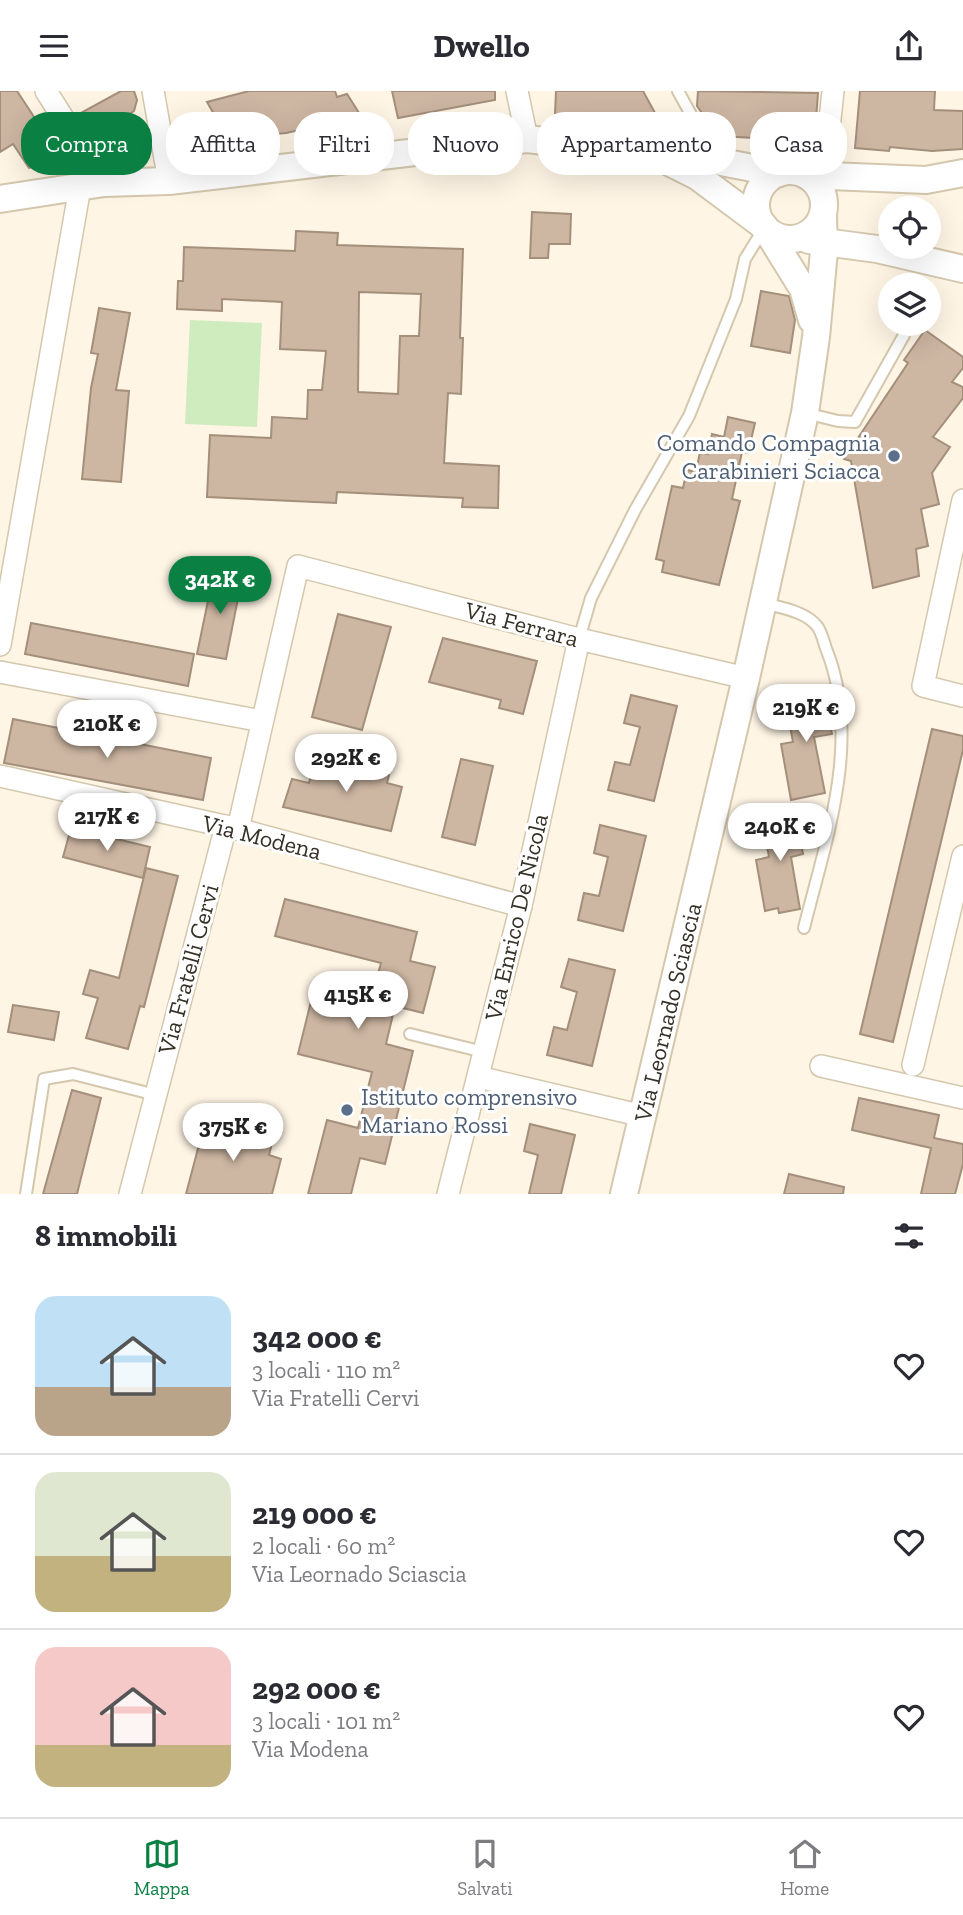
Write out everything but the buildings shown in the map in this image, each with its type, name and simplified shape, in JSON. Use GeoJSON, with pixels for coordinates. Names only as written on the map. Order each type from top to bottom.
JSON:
{"type":"FeatureCollection","features":[{"type":"Feature","properties":{"kind":"street"},"geometry":{"type":"LineString","coordinates":[[0,645],[92,185],[46,91]]}},
{"type":"Feature","properties":{"kind":"street"},"geometry":{"type":"LineString","coordinates":[[153,91],[169,181]]}},
{"type":"Feature","properties":{"kind":"street"},"geometry":{"type":"LineString","coordinates":[[517,91],[527,139]]}},
{"type":"Feature","properties":{"kind":"street"},"geometry":{"type":"LineString","coordinates":[[796,239],[813,230],[833,91]]}},
{"type":"Feature","properties":{"kind":"street"},"geometry":{"type":"LineString","coordinates":[[0,199],[92,185],[169,181],[527,139],[537,140]]}},
{"type":"Feature","properties":{"kind":"street"},"geometry":{"type":"LineString","coordinates":[[820,194],[963,173]]}},
{"type":"Feature","properties":{"kind":"street"},"geometry":{"type":"LineString","coordinates":[[695,175],[780,238],[877,249],[963,269]]}},
{"type":"Feature","properties":{"kind":"street"},"geometry":{"type":"LineString","coordinates":[[776,175],[764,184],[757,200],[757,209],[803,289],[816,337]]}},
{"type":"Feature","properties":{"kind":"street"},"geometry":{"type":"LineString","coordinates":[[800,175],[820,194],[842,229],[877,249]]}},
{"type":"Feature","properties":{"kind":"street","name":"Via Leornado Sciascia"},"geometry":{"type":"LineString","coordinates":[[624,1194],[746,678],[805,414],[825,242],[820,194]]}},
{"type":"Feature","properties":{"kind":"street"},"geometry":{"type":"LineString","coordinates":[[963,500],[923,686],[963,696]]}},
{"type":"Feature","properties":{"kind":"street","name":"Via Ferrara"},"geometry":{"type":"LineString","coordinates":[[298,565],[579,639],[746,678]]}},
{"type":"Feature","properties":{"kind":"street","name":"Via Fratelli Cervi"},"geometry":{"type":"LineString","coordinates":[[130,1194],[262,721],[298,565]]}},
{"type":"Feature","properties":{"kind":"street","name":"Via Enrico De Nicola"},"geometry":{"type":"LineString","coordinates":[[448,1194],[521,907],[579,639]]}},
{"type":"Feature","properties":{"kind":"street"},"geometry":{"type":"LineString","coordinates":[[0,672],[262,721]]}},
{"type":"Feature","properties":{"kind":"street","name":"Via Modena"},"geometry":{"type":"LineString","coordinates":[[0,776],[232,828],[521,907]]}},
{"type":"Feature","properties":{"kind":"street"},"geometry":{"type":"LineString","coordinates":[[913,1065],[963,856]]}},
{"type":"Feature","properties":{"kind":"street"},"geometry":{"type":"LineString","coordinates":[[821,1066],[963,1098]]}},
{"type":"Feature","properties":{"kind":"street"},"geometry":{"type":"LineString","coordinates":[[478,1077],[643,1116]]}},
{"type":"Feature","properties":{"kind":"lane"},"geometry":{"type":"LineString","coordinates":[[678,91],[689,112]]}},
{"type":"Feature","properties":{"kind":"lane"},"geometry":{"type":"LineString","coordinates":[[579,639],[592,598],[635,510],[689,416],[728,321],[745,259],[765,227]]}},
{"type":"Feature","properties":{"kind":"lane"},"geometry":{"type":"LineString","coordinates":[[805,414],[855,422],[903,336]]}},
{"type":"Feature","properties":{"kind":"lane"},"geometry":{"type":"LineString","coordinates":[[761,602],[798,613],[817,627],[835,672],[841,731],[838,787],[804,928]]}},
{"type":"Feature","properties":{"kind":"lane"},"geometry":{"type":"LineString","coordinates":[[410,1034],[484,1052]]}},
{"type":"Feature","properties":{"kind":"lane"},"geometry":{"type":"LineString","coordinates":[[26,1194],[44,1079],[73,1074],[156,1095]]}},
{"type":"Feature","properties":{"kind":"green space"},"geometry":{"type":"Polygon","coordinates":[[[190,320],[262,323],[257,427],[185,424],[190,320]]]}},
{"type":"Feature","properties":{"kind":"place","name":"Comando Compagnia Carabinieri Sciacca"},"geometry":{"type":"Point","coordinates":[894,456]}},
{"type":"Feature","properties":{"kind":"place","name":"Istituto comprensivo Mariano Rossi"},"geometry":{"type":"Point","coordinates":[347,1110]}}]}
